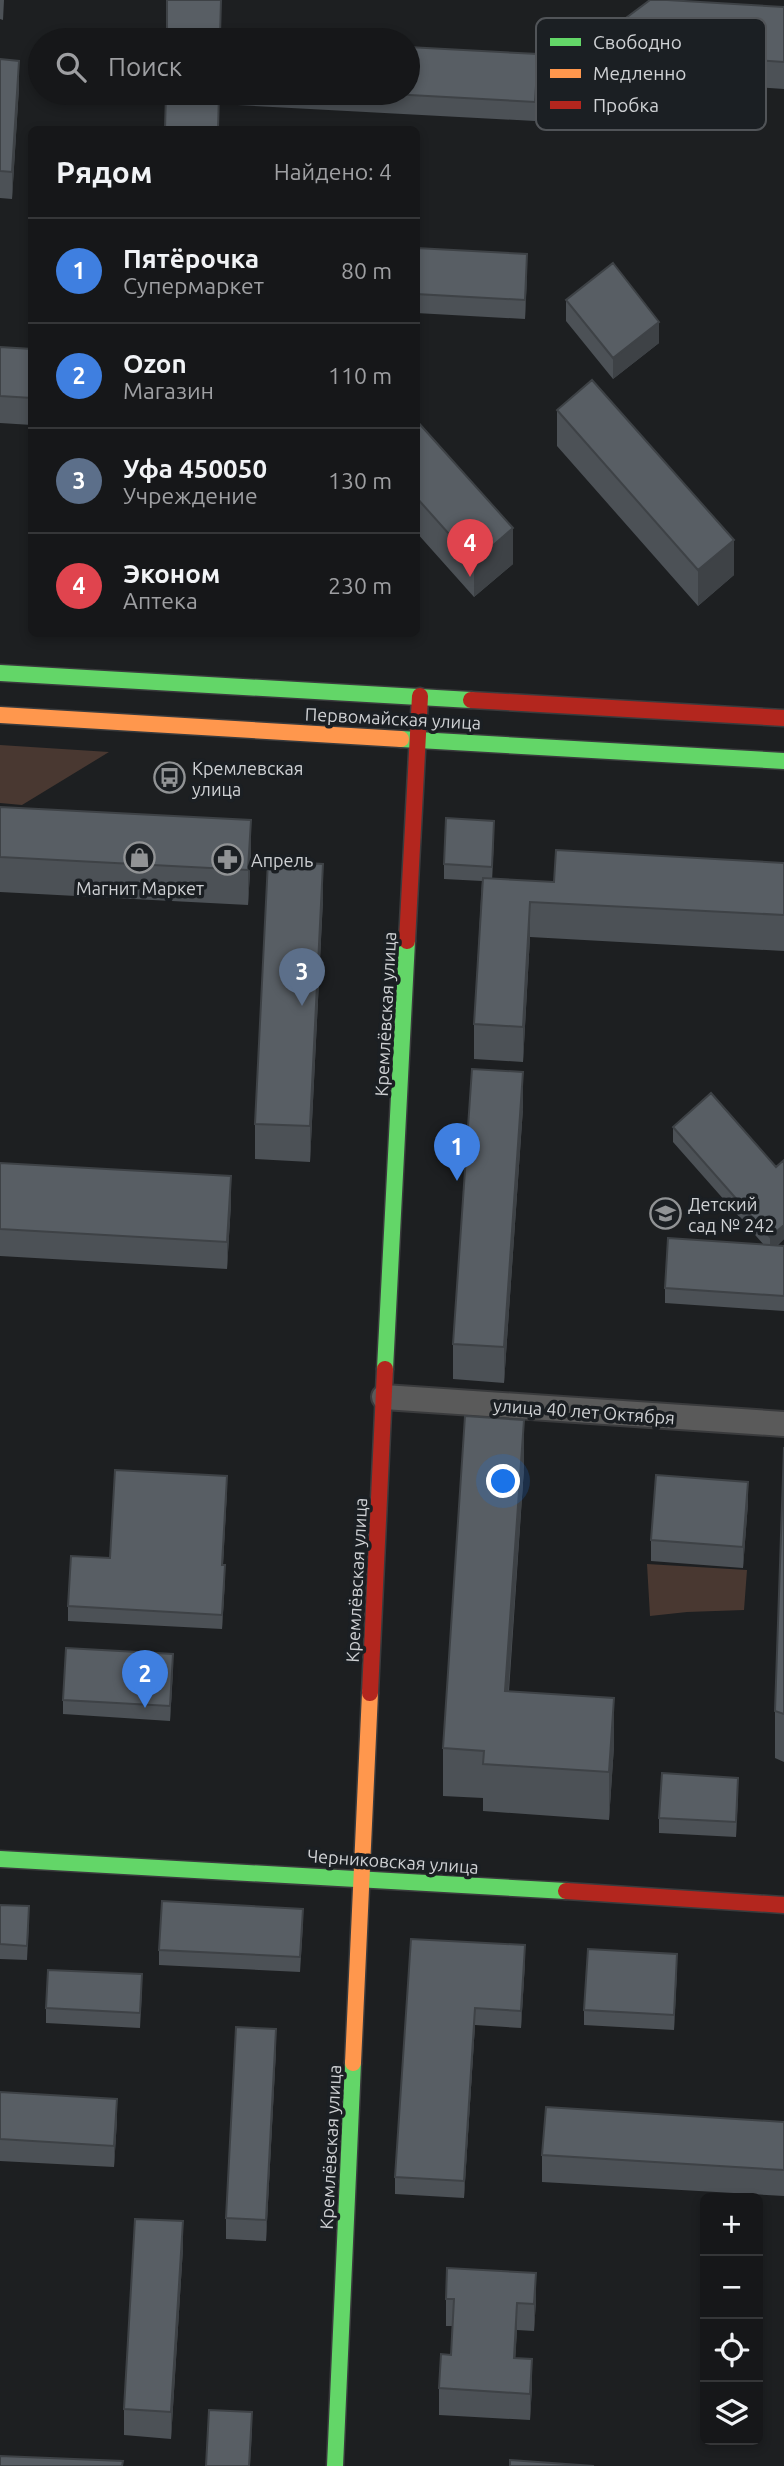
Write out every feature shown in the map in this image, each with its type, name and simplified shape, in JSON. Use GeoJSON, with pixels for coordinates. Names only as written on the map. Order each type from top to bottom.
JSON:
{"type":"FeatureCollection","features":[{"type":"Feature","properties":{"kind":"street","name":"Первомайская улица"},"geometry":{"type":"LineString","coordinates":[[0,673],[784,718]]}},
{"type":"Feature","properties":{"kind":"street","name":"Кремлёвская улица"},"geometry":{"type":"LineString","coordinates":[[335,2466],[384,1397],[420,696]]}},
{"type":"Feature","properties":{"kind":"street","name":"Первомайская улица"},"geometry":{"type":"LineString","coordinates":[[0,715],[784,761]]}},
{"type":"Feature","properties":{"kind":"street","name":"улица 40 лет Октября"},"geometry":{"type":"LineString","coordinates":[[384,1397],[784,1424]]}},
{"type":"Feature","properties":{"kind":"street","name":"Черниковская улица"},"geometry":{"type":"LineString","coordinates":[[0,1859],[361,1878],[784,1906]]}},
{"type":"Feature","properties":{"kind":"shaded area"},"geometry":{"type":"Polygon","coordinates":[[[0,745],[109,752],[22,805],[0,803],[0,745]]]}},
{"type":"Feature","properties":{"kind":"shaded area"},"geometry":{"type":"Polygon","coordinates":[[[647,1564],[747,1570],[744,1610],[650,1616],[647,1564]]]}},
{"type":"Feature","properties":{"kind":"building"},"geometry":{"type":"Polygon","coordinates":[[[167,0],[221,0],[220,28],[167,28],[167,0]]]}},
{"type":"Feature","properties":{"kind":"building"},"geometry":{"type":"Polygon","coordinates":[[[650,0],[784,7],[784,62],[766,61],[766,18],[626,18],[650,0]]]}},
{"type":"Feature","properties":{"kind":"building"},"geometry":{"type":"Polygon","coordinates":[[[420,48],[536,54],[535,102],[420,96],[420,48]]]}},
{"type":"Feature","properties":{"kind":"building"},"geometry":{"type":"Polygon","coordinates":[[[0,59],[19,61],[12,172],[0,171],[0,59]]]}},
{"type":"Feature","properties":{"kind":"building"},"geometry":{"type":"Polygon","coordinates":[[[166,105],[219,105],[218,126],[165,126],[166,105]]]}},
{"type":"Feature","properties":{"kind":"building"},"geometry":{"type":"Polygon","coordinates":[[[420,248],[527,254],[525,300],[420,294],[420,248]]]}},
{"type":"Feature","properties":{"kind":"building"},"geometry":{"type":"Polygon","coordinates":[[[613,263],[659,322],[613,358],[566,300],[613,263]]]}},
{"type":"Feature","properties":{"kind":"building"},"geometry":{"type":"Polygon","coordinates":[[[0,347],[28,349],[28,398],[0,396],[0,347]]]}},
{"type":"Feature","properties":{"kind":"building"},"geometry":{"type":"Polygon","coordinates":[[[592,380],[734,540],[698,570],[557,410],[592,380]]]}},
{"type":"Feature","properties":{"kind":"building"},"geometry":{"type":"Polygon","coordinates":[[[420,424],[513,528],[474,562],[420,501],[420,424]]]}},
{"type":"Feature","properties":{"kind":"building"},"geometry":{"type":"Polygon","coordinates":[[[0,807],[251,820],[248,870],[0,857],[0,807]]]}},
{"type":"Feature","properties":{"kind":"building"},"geometry":{"type":"Polygon","coordinates":[[[446,818],[494,821],[492,867],[444,864],[446,818]]]}},
{"type":"Feature","properties":{"kind":"building"},"geometry":{"type":"Polygon","coordinates":[[[556,850],[784,863],[784,915],[530,902],[523,1027],[474,1024],[483,878],[554,882],[556,850]]]}},
{"type":"Feature","properties":{"kind":"building"},"geometry":{"type":"Polygon","coordinates":[[[268,861],[323,864],[310,1126],[255,1124],[268,861]]]}},
{"type":"Feature","properties":{"kind":"building"},"geometry":{"type":"Polygon","coordinates":[[[472,1069],[523,1072],[504,1347],[453,1344],[472,1069]]]}},
{"type":"Feature","properties":{"kind":"building"},"geometry":{"type":"Polygon","coordinates":[[[711,1093],[776,1167],[784,1160],[784,1225],[770,1237],[673,1127],[711,1093]]]}},
{"type":"Feature","properties":{"kind":"building"},"geometry":{"type":"Polygon","coordinates":[[[0,1163],[231,1176],[227,1242],[0,1229],[0,1163]]]}},
{"type":"Feature","properties":{"kind":"building"},"geometry":{"type":"Polygon","coordinates":[[[668,1238],[784,1246],[784,1296],[665,1288],[668,1238]]]}},
{"type":"Feature","properties":{"kind":"building"},"geometry":{"type":"Polygon","coordinates":[[[465,1416],[524,1420],[505,1691],[614,1698],[609,1772],[483,1764],[484,1751],[443,1748],[465,1416]]]}},
{"type":"Feature","properties":{"kind":"building"},"geometry":{"type":"Polygon","coordinates":[[[784,1447],[784,1714],[775,1711],[784,1447]]]}},
{"type":"Feature","properties":{"kind":"building"},"geometry":{"type":"Polygon","coordinates":[[[115,1470],[227,1476],[222,1615],[68,1606],[71,1556],[110,1558],[115,1470]]]}},
{"type":"Feature","properties":{"kind":"building"},"geometry":{"type":"Polygon","coordinates":[[[656,1475],[748,1482],[743,1547],[651,1540],[656,1475]]]}},
{"type":"Feature","properties":{"kind":"building"},"geometry":{"type":"Polygon","coordinates":[[[66,1648],[173,1654],[170,1706],[63,1700],[66,1648]]]}},
{"type":"Feature","properties":{"kind":"building"},"geometry":{"type":"Polygon","coordinates":[[[662,1773],[738,1778],[736,1822],[659,1818],[662,1773]]]}},
{"type":"Feature","properties":{"kind":"building"},"geometry":{"type":"Polygon","coordinates":[[[162,1901],[303,1909],[300,1957],[159,1950],[162,1901]]]}},
{"type":"Feature","properties":{"kind":"building"},"geometry":{"type":"Polygon","coordinates":[[[0,1905],[29,1906],[27,1946],[0,1944],[0,1905]]]}},
{"type":"Feature","properties":{"kind":"building"},"geometry":{"type":"Polygon","coordinates":[[[411,1939],[525,1945],[521,2011],[475,2008],[464,2181],[395,2177],[411,1939]]]}},
{"type":"Feature","properties":{"kind":"building"},"geometry":{"type":"Polygon","coordinates":[[[588,1949],[677,1954],[674,2015],[584,2010],[588,1949]]]}},
{"type":"Feature","properties":{"kind":"building"},"geometry":{"type":"Polygon","coordinates":[[[48,1970],[142,1974],[140,2013],[46,2008],[48,1970]]]}},
{"type":"Feature","properties":{"kind":"building"},"geometry":{"type":"Polygon","coordinates":[[[236,2027],[276,2029],[266,2220],[226,2218],[236,2027]]]}},
{"type":"Feature","properties":{"kind":"building"},"geometry":{"type":"Polygon","coordinates":[[[0,2092],[117,2099],[114,2146],[0,2139],[0,2092]]]}},
{"type":"Feature","properties":{"kind":"building"},"geometry":{"type":"Polygon","coordinates":[[[546,2107],[784,2122],[784,2170],[542,2155],[546,2107]]]}},
{"type":"Feature","properties":{"kind":"building"},"geometry":{"type":"Polygon","coordinates":[[[135,2219],[183,2221],[171,2412],[124,2409],[135,2219]]]}},
{"type":"Feature","properties":{"kind":"building"},"geometry":{"type":"Polygon","coordinates":[[[447,2268],[536,2273],[534,2304],[517,2303],[514,2358],[532,2359],[530,2394],[439,2388],[441,2354],[451,2355],[454,2299],[446,2299],[447,2268]]]}},
{"type":"Feature","properties":{"kind":"building"},"geometry":{"type":"Polygon","coordinates":[[[209,2410],[252,2412],[249,2466],[206,2466],[209,2410]]]}},
{"type":"Feature","properties":{"kind":"building"},"geometry":{"type":"Polygon","coordinates":[[[0,2456],[123,2461],[122,2466],[0,2466],[0,2456]]]}},
{"type":"Feature","properties":{"kind":"building"},"geometry":{"type":"Polygon","coordinates":[[[510,2460],[594,2466],[510,2466],[510,2460]]]}},
{"type":"Feature","properties":{"kind":"traffic: fast"},"geometry":{"type":"LineString","coordinates":[[0,673],[471,700]]}},
{"type":"Feature","properties":{"kind":"traffic: fast"},"geometry":{"type":"LineString","coordinates":[[401,739],[784,761]]}},
{"type":"Feature","properties":{"kind":"traffic: fast"},"geometry":{"type":"LineString","coordinates":[[385,1369],[407,941]]}},
{"type":"Feature","properties":{"kind":"traffic: fast"},"geometry":{"type":"LineString","coordinates":[[0,1859],[566,1891]]}},
{"type":"Feature","properties":{"kind":"traffic: fast"},"geometry":{"type":"LineString","coordinates":[[335,2466],[353,2063]]}},
{"type":"Feature","properties":{"kind":"traffic: slow"},"geometry":{"type":"LineString","coordinates":[[0,715],[401,739]]}},
{"type":"Feature","properties":{"kind":"traffic: slow"},"geometry":{"type":"LineString","coordinates":[[353,2063],[370,1693]]}},
{"type":"Feature","properties":{"kind":"traffic: jam"},"geometry":{"type":"LineString","coordinates":[[407,941],[420,696]]}},
{"type":"Feature","properties":{"kind":"traffic: jam"},"geometry":{"type":"LineString","coordinates":[[471,700],[784,718]]}},
{"type":"Feature","properties":{"kind":"traffic: jam"},"geometry":{"type":"LineString","coordinates":[[370,1693],[385,1369]]}},
{"type":"Feature","properties":{"kind":"traffic: jam"},"geometry":{"type":"LineString","coordinates":[[566,1891],[784,1905]]}},
{"type":"Feature","properties":{"kind":"place","name":"Эконом"},"geometry":{"type":"Point","coordinates":[470,577]}},
{"type":"Feature","properties":{"kind":"place","name":"Кремлевская улица"},"geometry":{"type":"Point","coordinates":[169,778]}},
{"type":"Feature","properties":{"kind":"place","name":"Магнит Маркет"},"geometry":{"type":"Point","coordinates":[140,857]}},
{"type":"Feature","properties":{"kind":"place","name":"Апрель"},"geometry":{"type":"Point","coordinates":[228,860]}},
{"type":"Feature","properties":{"kind":"place","name":"Уфа 450050"},"geometry":{"type":"Point","coordinates":[302,1006]}},
{"type":"Feature","properties":{"kind":"place","name":"Пятёрочка"},"geometry":{"type":"Point","coordinates":[457,1181]}},
{"type":"Feature","properties":{"kind":"place","name":"Детский сад № 242"},"geometry":{"type":"Point","coordinates":[665,1214]}},
{"type":"Feature","properties":{"kind":"place","name":"Ozon"},"geometry":{"type":"Point","coordinates":[145,1708]}}]}
